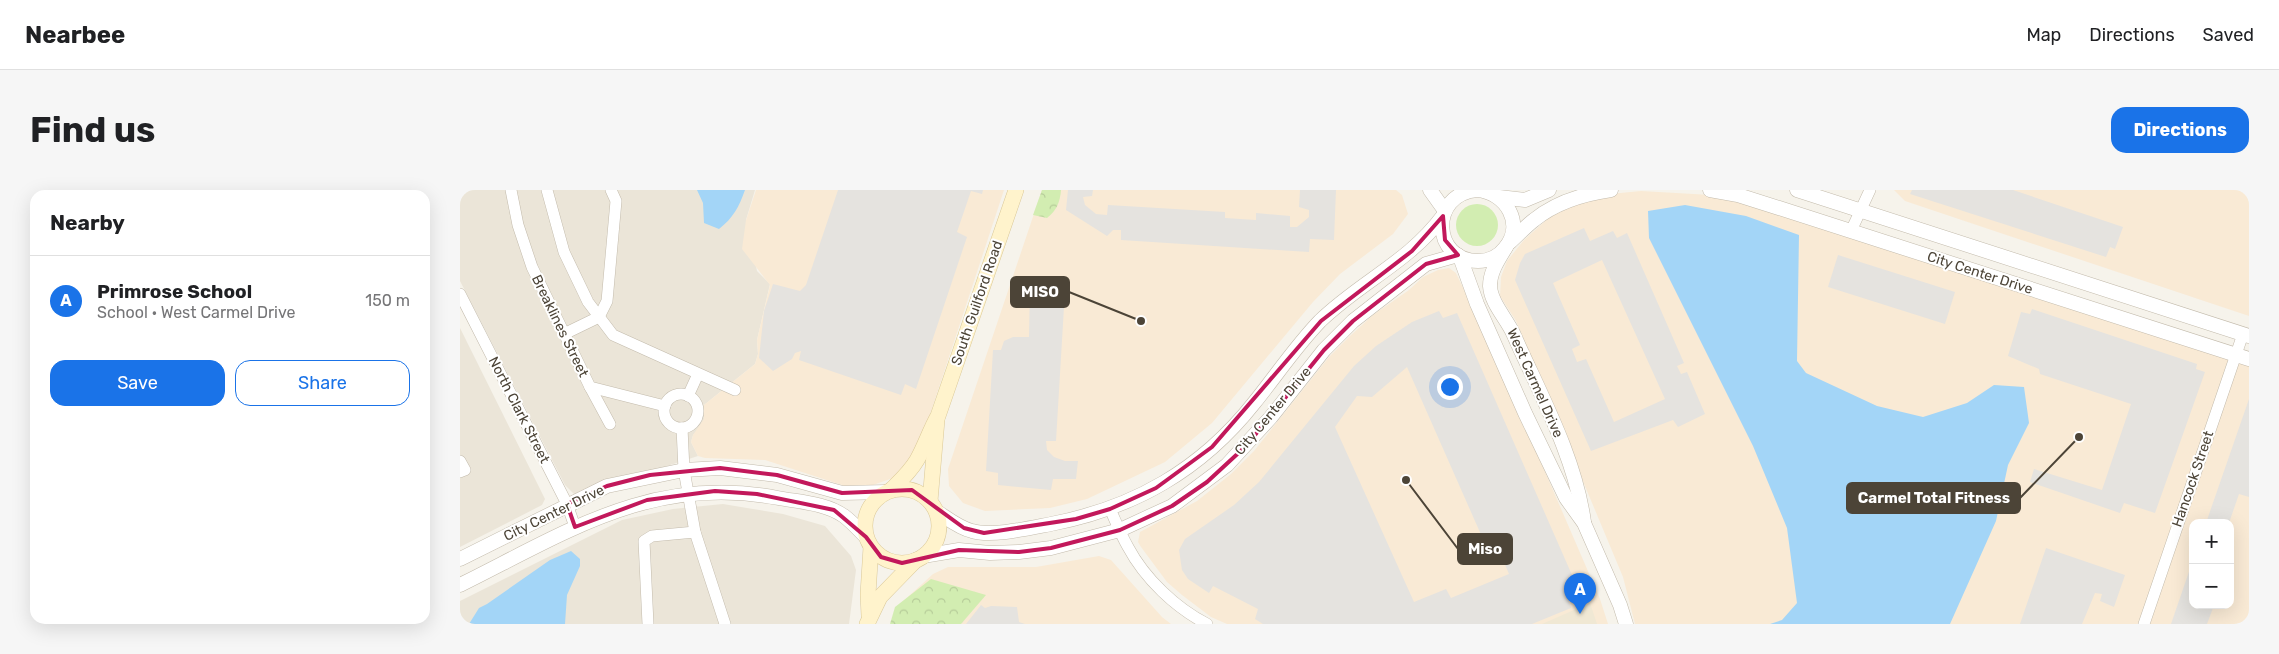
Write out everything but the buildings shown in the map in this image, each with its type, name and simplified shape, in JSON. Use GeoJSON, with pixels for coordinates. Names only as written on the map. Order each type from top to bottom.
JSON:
{"type":"FeatureCollection","features":[{"type":"Feature","properties":{"kind":"main road","name":"South Guilford Road"},"geometry":{"type":"LineString","coordinates":[[889,491],[907,474],[918,459],[927,435],[938,416],[1016,190]]}},
{"type":"Feature","properties":{"kind":"main road","name":"South Guilford Road"},"geometry":{"type":"LineString","coordinates":[[933,506],[938,416]]}},
{"type":"Feature","properties":{"kind":"main road"},"geometry":{"type":"LineString","coordinates":[[912,490],[933,506],[938,532],[933,546],[880,597],[868,620],[868,542],[864,521],[870,507],[889,491],[912,490]]}},
{"type":"Feature","properties":{"kind":"main road"},"geometry":{"type":"LineString","coordinates":[[868,542],[881,557],[895,562],[920,558]]}},
{"type":"Feature","properties":{"kind":"street","name":"Breaklines Street"},"geometry":{"type":"LineString","coordinates":[[511,190],[518,225],[532,267],[590,386],[665,406]]}},
{"type":"Feature","properties":{"kind":"street"},"geometry":{"type":"LineString","coordinates":[[547,190],[564,252],[588,302],[613,335],[735,390]]}},
{"type":"Feature","properties":{"kind":"street"},"geometry":{"type":"LineString","coordinates":[[564,334],[599,317],[607,301],[616,201],[611,190]]}},
{"type":"Feature","properties":{"kind":"street"},"geometry":{"type":"LineString","coordinates":[[1430,190],[1444,214]]}},
{"type":"Feature","properties":{"kind":"street"},"geometry":{"type":"LineString","coordinates":[[1549,190],[1525,200],[1499,197],[1482,190],[1458,196],[1444,214],[1442,226],[1445,240],[1459,256],[1471,261],[1488,260],[1498,255],[1537,218],[1558,205],[1581,196],[1611,190]]}},
{"type":"Feature","properties":{"kind":"street","name":"City Center Drive"},"geometry":{"type":"LineString","coordinates":[[1710,190],[1738,195],[2242,357]]}},
{"type":"Feature","properties":{"kind":"street","name":"City Center Drive"},"geometry":{"type":"LineString","coordinates":[[1796,190],[2246,335]]}},
{"type":"Feature","properties":{"kind":"street"},"geometry":{"type":"LineString","coordinates":[[1850,231],[1870,190]]}},
{"type":"Feature","properties":{"kind":"street"},"geometry":{"type":"LineString","coordinates":[[1499,197],[1510,210],[1513,220],[1508,245]]}},
{"type":"Feature","properties":{"kind":"street","name":"City Center Drive"},"geometry":{"type":"LineString","coordinates":[[933,506],[964,528],[984,533],[1076,519],[1110,509],[1156,488],[1182,472],[1212,447],[1253,405],[1292,352],[1321,321],[1349,296],[1408,254],[1444,214]]}},
{"type":"Feature","properties":{"kind":"street","name":"West Carmel Drive"},"geometry":{"type":"LineString","coordinates":[[1508,245],[1492,274],[1492,294],[1512,330],[1571,467],[1580,492],[1584,523]]}},
{"type":"Feature","properties":{"kind":"street","name":"City Center Drive"},"geometry":{"type":"LineString","coordinates":[[920,558],[958,550],[990,553],[1051,548],[1120,530],[1172,506],[1207,482],[1246,446],[1312,363],[1353,322],[1423,266],[1434,260],[1459,256]]}},
{"type":"Feature","properties":{"kind":"street","name":"West Carmel Drive"},"geometry":{"type":"LineString","coordinates":[[1459,256],[1477,304],[1525,413],[1566,498],[1584,523],[1626,624]]}},
{"type":"Feature","properties":{"kind":"street","name":"North Clark Street"},"geometry":{"type":"LineString","coordinates":[[460,294],[567,504],[576,527]]}},
{"type":"Feature","properties":{"kind":"street","name":"Hancock Street"},"geometry":{"type":"LineString","coordinates":[[2144,624],[2242,357],[2246,335]]}},
{"type":"Feature","properties":{"kind":"street"},"geometry":{"type":"LineString","coordinates":[[688,396],[698,374]]}},
{"type":"Feature","properties":{"kind":"street"},"geometry":{"type":"LineString","coordinates":[[590,386],[610,424]]}},
{"type":"Feature","properties":{"kind":"street"},"geometry":{"type":"LineString","coordinates":[[674,396],[688,396],[698,407],[697,417],[691,425],[682,428],[673,426],[666,420],[665,406],[674,396]]}},
{"type":"Feature","properties":{"kind":"street"},"geometry":{"type":"LineString","coordinates":[[682,428],[684,470],[695,532],[725,624]]}},
{"type":"Feature","properties":{"kind":"street","name":"City Center Drive"},"geometry":{"type":"LineString","coordinates":[[460,559],[567,504],[607,486],[684,470],[720,468],[776,475],[842,493],[889,491]]}},
{"type":"Feature","properties":{"kind":"street","name":"City Center Drive"},"geometry":{"type":"LineString","coordinates":[[460,586],[594,518],[647,500],[688,493],[715,491],[757,494],[824,507],[844,516],[868,542]]}},
{"type":"Feature","properties":{"kind":"street"},"geometry":{"type":"LineString","coordinates":[[1110,509],[1128,548],[1165,594],[1190,614],[1207,624]]}},
{"type":"Feature","properties":{"kind":"street"},"geometry":{"type":"LineString","coordinates":[[648,624],[644,541],[652,536],[695,532]]}},
{"type":"Feature","properties":{"kind":"highlighted area"},"geometry":{"type":"Polygon","coordinates":[[[1443,216],[1445,240],[1458,255],[1426,264],[1353,321],[1324,350],[1246,446],[1207,482],[1172,506],[1120,530],[1051,548],[1019,552],[959,550],[902,563],[881,557],[866,537],[834,510],[757,494],[715,491],[647,500],[575,527],[567,504],[607,486],[650,475],[720,468],[777,475],[842,493],[912,490],[964,528],[984,533],[1076,519],[1110,509],[1156,488],[1212,447],[1321,321],[1412,251],[1443,216]]]}},
{"type":"Feature","properties":{"kind":"shaded area"},"geometry":{"type":"Polygon","coordinates":[[[460,190],[755,190],[746,220],[757,271],[770,284],[757,340],[758,354],[755,364],[704,405],[704,419],[701,428],[693,435],[691,442],[698,456],[577,495],[565,485],[460,281],[460,190]]]}},
{"type":"Feature","properties":{"kind":"shaded area"},"geometry":{"type":"Polygon","coordinates":[[[756,190],[1004,190],[920,445],[896,477],[870,486],[848,487],[765,460],[705,458],[698,456],[691,442],[693,435],[704,419],[704,405],[755,364],[758,354],[757,340],[770,285],[742,249],[746,220],[756,190]]]}},
{"type":"Feature","properties":{"kind":"shaded area"},"geometry":{"type":"Polygon","coordinates":[[[838,190],[983,190],[982,194],[971,191],[957,232],[967,237],[916,389],[905,384],[901,395],[799,360],[801,351],[795,353],[792,359],[773,371],[759,358],[764,311],[773,284],[800,291],[806,285],[838,190]]]}},
{"type":"Feature","properties":{"kind":"shaded area"},"geometry":{"type":"Polygon","coordinates":[[[1042,190],[1396,190],[1402,195],[1408,214],[1393,234],[1340,274],[1313,302],[1212,423],[1165,462],[1087,499],[1050,508],[985,511],[963,503],[949,486],[948,469],[1042,190]]]}},
{"type":"Feature","properties":{"kind":"shaded area"},"geometry":{"type":"Polygon","coordinates":[[[1068,190],[1093,190],[1092,196],[1083,197],[1085,205],[1096,214],[1107,215],[1108,205],[1225,212],[1225,218],[1256,220],[1256,213],[1290,216],[1290,227],[1297,227],[1309,217],[1309,210],[1299,207],[1300,190],[1336,190],[1334,240],[1310,239],[1309,252],[1121,240],[1121,230],[1113,230],[1107,236],[1066,210],[1068,190]]]}},
{"type":"Feature","properties":{"kind":"shaded area"},"geometry":{"type":"Polygon","coordinates":[[[1894,190],[2249,190],[2249,316],[1905,201],[1894,190]]]}},
{"type":"Feature","properties":{"kind":"shaded area"},"geometry":{"type":"Polygon","coordinates":[[[1912,190],[2013,190],[2123,227],[2115,249],[2110,247],[2106,257],[1910,194],[1912,190]]]}},
{"type":"Feature","properties":{"kind":"shaded area"},"geometry":{"type":"Polygon","coordinates":[[[1641,191],[1711,195],[1735,200],[2249,364],[2249,624],[1635,624],[1623,577],[1516,321],[1500,296],[1501,277],[1507,261],[1524,240],[1552,215],[1570,203],[1610,194],[1641,191]]]}},
{"type":"Feature","properties":{"kind":"shaded area"},"geometry":{"type":"Polygon","coordinates":[[[1584,228],[1590,241],[1613,231],[1617,238],[1627,233],[1684,363],[1677,366],[1681,374],[1687,372],[1705,414],[1678,427],[1673,420],[1591,451],[1515,280],[1525,254],[1584,228]],[[1602,260],[1553,283],[1580,345],[1572,349],[1577,362],[1586,359],[1614,422],[1665,399],[1602,260]]]}},
{"type":"Feature","properties":{"kind":"shaded area"},"geometry":{"type":"Polygon","coordinates":[[[1838,255],[1955,292],[1945,324],[1828,287],[1838,255]]]}},
{"type":"Feature","properties":{"kind":"shaded area"},"geometry":{"type":"Polygon","coordinates":[[[1449,268],[1456,273],[1489,342],[1600,599],[1608,624],[1227,624],[1211,617],[1167,582],[1138,542],[1140,532],[1197,501],[1231,474],[1254,451],[1329,357],[1350,336],[1373,315],[1409,290],[1423,277],[1438,270],[1449,268]]]}},
{"type":"Feature","properties":{"kind":"shaded area"},"geometry":{"type":"Polygon","coordinates":[[[1030,286],[1065,290],[1056,441],[1046,441],[1047,450],[1054,457],[1065,461],[1078,461],[1076,479],[1053,479],[1051,490],[998,485],[998,473],[986,471],[993,350],[1001,350],[1004,341],[1013,337],[1029,337],[1030,286]]]}},
{"type":"Feature","properties":{"kind":"shaded area"},"geometry":{"type":"Polygon","coordinates":[[[2032,309],[2197,364],[2196,369],[2205,372],[2155,513],[2124,503],[2120,513],[2030,482],[2034,469],[2102,490],[2131,404],[2040,374],[2039,369],[2008,356],[2021,312],[2030,314],[2032,309]]]}},
{"type":"Feature","properties":{"kind":"shaded area"},"geometry":{"type":"Polygon","coordinates":[[[1439,311],[1443,318],[1457,313],[1579,591],[1567,596],[1571,608],[1532,624],[1263,624],[1255,619],[1258,609],[1213,586],[1209,593],[1188,579],[1182,570],[1179,550],[1185,539],[1234,505],[1259,482],[1354,366],[1376,346],[1412,322],[1439,311]],[[1407,367],[1372,397],[1357,396],[1335,427],[1414,602],[1446,589],[1451,598],[1509,574],[1500,553],[1490,555],[1407,367]]]}},
{"type":"Feature","properties":{"kind":"shaded area"},"geometry":{"type":"Polygon","coordinates":[[[460,328],[545,499],[542,505],[460,547],[460,328]]]}},
{"type":"Feature","properties":{"kind":"shaded area"},"geometry":{"type":"Polygon","coordinates":[[[2249,399],[2249,497],[2239,494],[2230,519],[2207,519],[2249,399]]]}},
{"type":"Feature","properties":{"kind":"shaded area"},"geometry":{"type":"Polygon","coordinates":[[[723,504],[783,514],[825,526],[851,556],[856,570],[849,624],[460,624],[460,601],[622,520],[673,509],[723,504]]]}},
{"type":"Feature","properties":{"kind":"shaded area"},"geometry":{"type":"Polygon","coordinates":[[[2046,548],[2125,575],[2114,607],[2100,601],[2102,594],[2095,593],[2082,624],[2020,624],[2046,548]]]}},
{"type":"Feature","properties":{"kind":"shaded area"},"geometry":{"type":"Polygon","coordinates":[[[1099,556],[1111,560],[1162,617],[1171,624],[893,624],[899,605],[933,574],[948,567],[1036,567],[1099,556]]]}},
{"type":"Feature","properties":{"kind":"shaded area"},"geometry":{"type":"Polygon","coordinates":[[[2189,572],[2189,609],[2213,609],[2207,624],[2171,624],[2189,572]]]}},
{"type":"Feature","properties":{"kind":"shaded area"},"geometry":{"type":"Polygon","coordinates":[[[1590,603],[1597,624],[1542,624],[1590,603]]]}},
{"type":"Feature","properties":{"kind":"shaded area"},"geometry":{"type":"Polygon","coordinates":[[[981,605],[985,608],[991,606],[1017,607],[1019,622],[1025,624],[966,624],[981,605]]]}},
{"type":"Feature","properties":{"kind":"green space"},"geometry":{"type":"Polygon","coordinates":[[[1042,190],[1061,190],[1057,205],[1047,218],[1033,215],[1042,190]]]}},
{"type":"Feature","properties":{"kind":"green space"},"geometry":{"type":"Polygon","coordinates":[[[1481,204],[1489,207],[1495,213],[1498,225],[1495,237],[1489,243],[1473,246],[1465,243],[1459,237],[1456,221],[1459,213],[1465,207],[1481,204]]]}},
{"type":"Feature","properties":{"kind":"green space"},"geometry":{"type":"Polygon","coordinates":[[[931,579],[986,595],[961,624],[890,624],[895,607],[931,579]]]}},
{"type":"Feature","properties":{"kind":"water"},"geometry":{"type":"Polygon","coordinates":[[[697,190],[745,190],[735,212],[719,229],[704,223],[703,203],[697,190]]]}},
{"type":"Feature","properties":{"kind":"water"},"geometry":{"type":"Polygon","coordinates":[[[1685,205],[1746,216],[1799,235],[1797,361],[1806,373],[1877,406],[1923,417],[1967,403],[1994,385],[2024,387],[2029,423],[2008,465],[1996,521],[1950,624],[1770,624],[1782,620],[1797,603],[1787,528],[1753,446],[1649,238],[1648,211],[1685,205]]]}},
{"type":"Feature","properties":{"kind":"water"},"geometry":{"type":"Polygon","coordinates":[[[571,551],[580,559],[580,566],[567,595],[565,624],[469,624],[479,608],[550,560],[571,551]]]}},
{"type":"Feature","properties":{"kind":"place","name":"MISO"},"geometry":{"type":"Point","coordinates":[1141,321]}},
{"type":"Feature","properties":{"kind":"place","name":"Carmel Total Fitness"},"geometry":{"type":"Point","coordinates":[2079,437]}},
{"type":"Feature","properties":{"kind":"place","name":"Miso"},"geometry":{"type":"Point","coordinates":[1406,480]}},
{"type":"Feature","properties":{"kind":"place","name":"Primrose School"},"geometry":{"type":"Point","coordinates":[1580,614]}}]}
